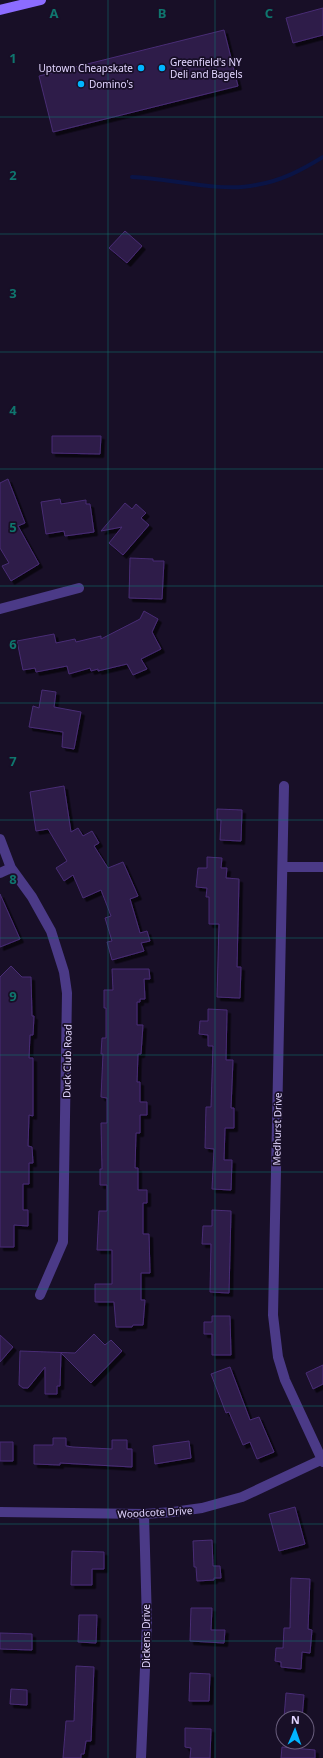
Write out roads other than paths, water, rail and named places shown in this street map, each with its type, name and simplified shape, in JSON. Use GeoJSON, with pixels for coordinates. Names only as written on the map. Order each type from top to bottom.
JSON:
{"type":"FeatureCollection","features":[{"type":"Feature","properties":{"kind":"main road"},"geometry":{"type":"LineString","coordinates":[[0,10],[41,0]]}},
{"type":"Feature","properties":{"kind":"street"},"geometry":{"type":"LineString","coordinates":[[0,609],[79,588]]}},
{"type":"Feature","properties":{"kind":"street","name":"Medhurst Drive"},"geometry":{"type":"LineString","coordinates":[[284,786],[273,1315],[278,1357],[285,1380],[323,1460]]}},
{"type":"Feature","properties":{"kind":"street","name":"Duck Club Road"},"geometry":{"type":"LineString","coordinates":[[0,839],[11,868],[32,897],[52,931],[64,972],[67,993],[63,1242],[40,1295]]}},
{"type":"Feature","properties":{"kind":"street"},"geometry":{"type":"LineString","coordinates":[[283,866],[323,867]]}},
{"type":"Feature","properties":{"kind":"street"},"geometry":{"type":"LineString","coordinates":[[0,873],[11,868]]}},
{"type":"Feature","properties":{"kind":"street","name":"Woodcote Drive"},"geometry":{"type":"LineString","coordinates":[[0,1512],[144,1514],[202,1508],[242,1497],[323,1460]]}},
{"type":"Feature","properties":{"kind":"street","name":"Dickens Drive"},"geometry":{"type":"LineString","coordinates":[[141,1758],[147,1623],[144,1514]]}},
{"type":"Feature","properties":{"kind":"waterway"},"geometry":{"type":"LineString","coordinates":[[132,177],[211,186],[242,187],[283,178],[299,171],[323,157]]}},
{"type":"Feature","properties":{"kind":"place","name":"Uptown Cheapskate"},"geometry":{"type":"Point","coordinates":[141,68]}},
{"type":"Feature","properties":{"kind":"place","name":"Greenfield's NY Deli and Bagels"},"geometry":{"type":"Point","coordinates":[162,68]}},
{"type":"Feature","properties":{"kind":"place","name":"Domino's"},"geometry":{"type":"Point","coordinates":[81,84]}}]}
